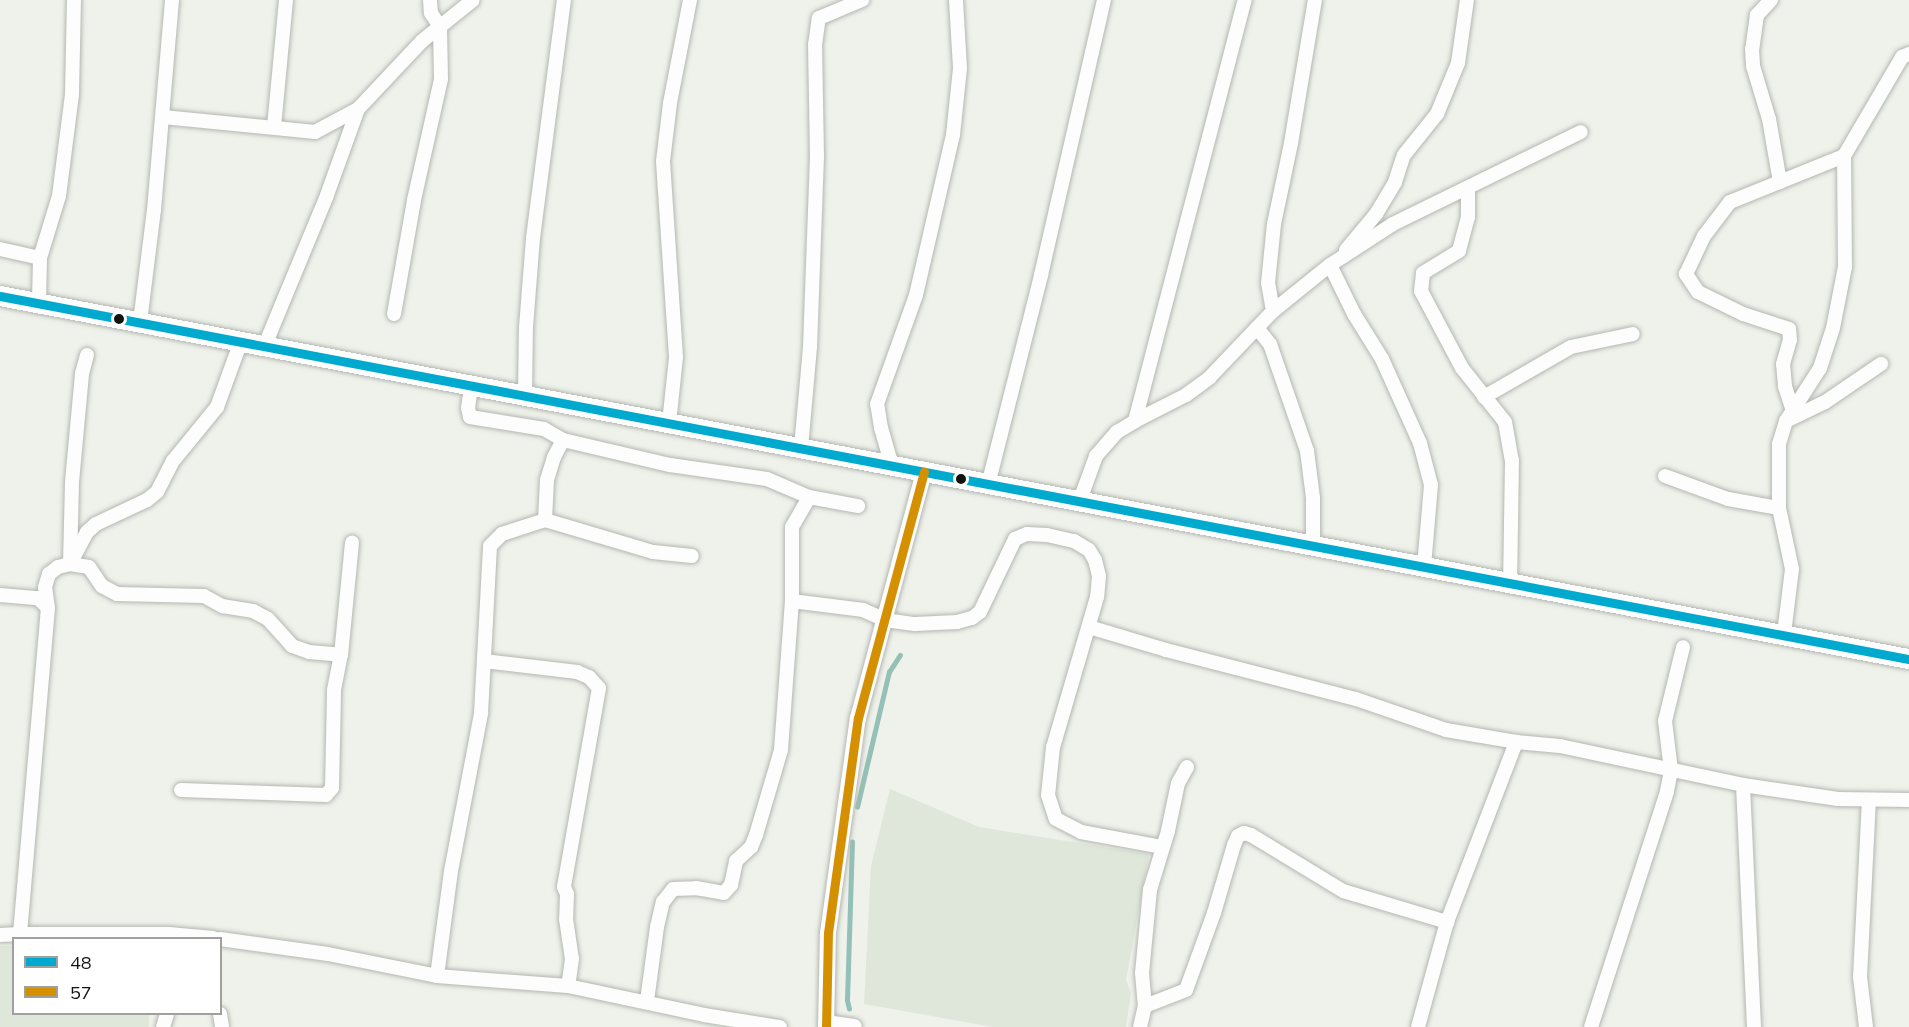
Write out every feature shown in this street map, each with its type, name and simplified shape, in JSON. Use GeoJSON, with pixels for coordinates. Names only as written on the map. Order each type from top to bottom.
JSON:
{"type":"FeatureCollection","features":[{"type":"Feature","properties":{"kind":"main road"},"geometry":{"type":"LineString","coordinates":[[0,296],[1909,659]]}},
{"type":"Feature","properties":{"kind":"street"},"geometry":{"type":"LineString","coordinates":[[39,302],[40,258],[59,196],[72,94],[74,0]]}},
{"type":"Feature","properties":{"kind":"street"},"geometry":{"type":"LineString","coordinates":[[140,322],[163,117],[172,0]]}},
{"type":"Feature","properties":{"kind":"street"},"geometry":{"type":"LineString","coordinates":[[273,127],[286,0]]}},
{"type":"Feature","properties":{"kind":"street"},"geometry":{"type":"LineString","coordinates":[[394,314],[414,201],[441,79],[440,27],[431,13],[430,0]]}},
{"type":"Feature","properties":{"kind":"street"},"geometry":{"type":"LineString","coordinates":[[163,117],[315,132],[358,109],[422,41],[473,0]]}},
{"type":"Feature","properties":{"kind":"street"},"geometry":{"type":"LineString","coordinates":[[525,395],[526,327],[533,238],[564,0]]}},
{"type":"Feature","properties":{"kind":"street"},"geometry":{"type":"LineString","coordinates":[[669,423],[676,357],[663,161],[670,103],[690,0]]}},
{"type":"Feature","properties":{"kind":"street"},"geometry":{"type":"LineString","coordinates":[[801,448],[810,347],[817,157],[815,45],[819,18],[862,0]]}},
{"type":"Feature","properties":{"kind":"street"},"geometry":{"type":"LineString","coordinates":[[892,466],[877,404],[916,296],[953,135],[960,68],[956,0]]}},
{"type":"Feature","properties":{"kind":"street"},"geometry":{"type":"LineString","coordinates":[[988,485],[1041,275],[1104,0]]}},
{"type":"Feature","properties":{"kind":"street"},"geometry":{"type":"LineString","coordinates":[[1135,421],[1245,0]]}},
{"type":"Feature","properties":{"kind":"street"},"geometry":{"type":"LineString","coordinates":[[1273,311],[1268,283],[1274,224],[1291,143],[1315,0]]}},
{"type":"Feature","properties":{"kind":"street"},"geometry":{"type":"LineString","coordinates":[[1334,262],[1376,214],[1395,182],[1404,155],[1437,114],[1458,63],[1467,0]]}},
{"type":"Feature","properties":{"kind":"street"},"geometry":{"type":"LineString","coordinates":[[1771,0],[1757,15],[1752,50],[1753,66],[1769,119],[1780,182]]}},
{"type":"Feature","properties":{"kind":"street"},"geometry":{"type":"LineString","coordinates":[[1784,634],[1792,569],[1779,508],[1779,444],[1789,416],[1821,368],[1833,328],[1845,267],[1844,156],[1902,57],[1909,54]]}},
{"type":"Feature","properties":{"kind":"street"},"geometry":{"type":"LineString","coordinates":[[265,345],[327,195],[358,109]]}},
{"type":"Feature","properties":{"kind":"street"},"geometry":{"type":"LineString","coordinates":[[1080,500],[1096,456],[1117,432],[1186,395],[1209,378],[1273,311],[1334,262],[1393,224],[1581,132]]}},
{"type":"Feature","properties":{"kind":"street"},"geometry":{"type":"LineString","coordinates":[[1789,416],[1783,364],[1790,340],[1789,329],[1743,314],[1698,292],[1686,274],[1704,236],[1730,202],[1844,156]]}},
{"type":"Feature","properties":{"kind":"street"},"geometry":{"type":"LineString","coordinates":[[1468,188],[1468,217],[1459,251],[1423,273],[1421,291],[1462,368],[1505,422],[1512,460],[1510,582]]}},
{"type":"Feature","properties":{"kind":"street"},"geometry":{"type":"LineString","coordinates":[[0,249],[40,258]]}},
{"type":"Feature","properties":{"kind":"street"},"geometry":{"type":"LineString","coordinates":[[1334,262],[1354,314],[1382,359],[1420,443],[1431,485],[1424,567]]}},
{"type":"Feature","properties":{"kind":"street"},"geometry":{"type":"LineString","coordinates":[[1257,328],[1270,344],[1306,451],[1313,498],[1313,546]]}},
{"type":"Feature","properties":{"kind":"street"},"geometry":{"type":"LineString","coordinates":[[1484,397],[1572,347],[1633,333]]}},
{"type":"Feature","properties":{"kind":"street"},"geometry":{"type":"LineString","coordinates":[[70,564],[91,528],[147,500],[157,492],[173,461],[217,407],[241,341]]}},
{"type":"Feature","properties":{"kind":"street"},"geometry":{"type":"LineString","coordinates":[[70,564],[72,482],[82,374],[87,355]]}},
{"type":"Feature","properties":{"kind":"street"},"geometry":{"type":"LineString","coordinates":[[1789,416],[1825,402],[1881,364]]}},
{"type":"Feature","properties":{"kind":"street"},"geometry":{"type":"LineString","coordinates":[[471,387],[468,408],[471,417],[544,429],[562,440],[670,465],[767,479],[809,496],[858,506]]}},
{"type":"Feature","properties":{"kind":"street"},"geometry":{"type":"LineString","coordinates":[[544,520],[547,480],[562,440]]}},
{"type":"Feature","properties":{"kind":"street"},"geometry":{"type":"LineString","coordinates":[[854,1027],[823,1026],[828,933],[842,817],[858,718],[924,472]]}},
{"type":"Feature","properties":{"kind":"street"},"geometry":{"type":"LineString","coordinates":[[1665,476],[1728,499],[1779,508]]}},
{"type":"Feature","properties":{"kind":"street"},"geometry":{"type":"LineString","coordinates":[[647,1001],[657,927],[663,902],[673,890],[696,888],[724,893],[731,885],[736,861],[751,847],[756,835],[781,750],[792,601],[792,527],[809,496]]}},
{"type":"Feature","properties":{"kind":"street"},"geometry":{"type":"LineString","coordinates":[[437,976],[451,871],[482,713],[490,546],[502,534],[544,520],[653,552],[692,556]]}},
{"type":"Feature","properties":{"kind":"street"},"geometry":{"type":"LineString","coordinates":[[792,601],[863,610],[885,620],[915,624],[972,618],[987,602],[1015,539],[1027,534],[1074,541],[1089,550],[1095,560],[1099,576],[1089,627],[1053,747],[1048,795],[1056,819],[1081,832],[1162,847]]}},
{"type":"Feature","properties":{"kind":"street"},"geometry":{"type":"LineString","coordinates":[[181,790],[326,795],[332,788],[334,690],[341,655],[352,543]]}},
{"type":"Feature","properties":{"kind":"street"},"geometry":{"type":"LineString","coordinates":[[20,934],[48,608],[45,587],[49,574],[58,567],[70,564],[89,567],[102,586],[117,594],[204,596],[222,606],[253,611],[268,619],[292,646],[309,652],[341,655]]}},
{"type":"Feature","properties":{"kind":"street"},"geometry":{"type":"LineString","coordinates":[[0,595],[38,598],[48,608]]}},
{"type":"Feature","properties":{"kind":"street"},"geometry":{"type":"LineString","coordinates":[[1089,627],[1166,650],[1356,699],[1446,730],[1516,742],[1560,746],[1743,785],[1869,801],[1909,800]]}},
{"type":"Feature","properties":{"kind":"street"},"geometry":{"type":"LineString","coordinates":[[1591,1027],[1661,813],[1671,770],[1665,721],[1683,647]]}},
{"type":"Feature","properties":{"kind":"street"},"geometry":{"type":"LineString","coordinates":[[484,661],[577,672],[589,677],[599,688],[564,887],[567,894],[566,919],[573,959],[568,986]]}},
{"type":"Feature","properties":{"kind":"street"},"geometry":{"type":"LineString","coordinates":[[1418,1027],[1447,922],[1516,742]]}},
{"type":"Feature","properties":{"kind":"street"},"geometry":{"type":"LineString","coordinates":[[1140,1027],[1145,1006],[1142,973],[1147,910],[1154,870],[1178,783],[1187,767]]}},
{"type":"Feature","properties":{"kind":"street"},"geometry":{"type":"LineString","coordinates":[[1743,785],[1754,1027]]}},
{"type":"Feature","properties":{"kind":"street"},"geometry":{"type":"LineString","coordinates":[[1866,1027],[1860,977],[1869,801]]}},
{"type":"Feature","properties":{"kind":"street"},"geometry":{"type":"LineString","coordinates":[[1145,1006],[1186,990],[1214,913],[1234,845],[1238,836],[1244,833],[1251,835],[1343,891],[1447,922]]}},
{"type":"Feature","properties":{"kind":"street"},"geometry":{"type":"LineString","coordinates":[[0,935],[169,936]]}},
{"type":"Feature","properties":{"kind":"street"},"geometry":{"type":"LineString","coordinates":[[222,939],[328,954],[437,976],[568,986],[647,1001],[704,1015],[780,1027]]}},
{"type":"Feature","properties":{"kind":"shaded area"},"geometry":{"type":"Polygon","coordinates":[[[890,789],[979,827],[1149,854],[1126,980],[1131,993],[1126,1027],[993,1027],[864,1004],[871,866],[890,789]]]}},
{"type":"Feature","properties":{"kind":"shaded area"},"geometry":{"type":"Polygon","coordinates":[[[0,946],[12,946],[12,1015],[149,1015],[149,1027],[0,1027],[0,946]]]}},
{"type":"Feature","properties":{"kind":"waterway"},"geometry":{"type":"LineString","coordinates":[[857,807],[889,672],[900,655]]}},
{"type":"Feature","properties":{"kind":"waterway"},"geometry":{"type":"LineString","coordinates":[[849,1009],[847,1000],[852,842]]}},
{"type":"Feature","properties":{"kind":"transit line","name":"48"},"geometry":{"type":"LineString","coordinates":[[0,296],[1909,659]]}},
{"type":"Feature","properties":{"kind":"transit line","name":"57"},"geometry":{"type":"LineString","coordinates":[[826,1027],[828,933],[858,718],[924,472]]}}]}
